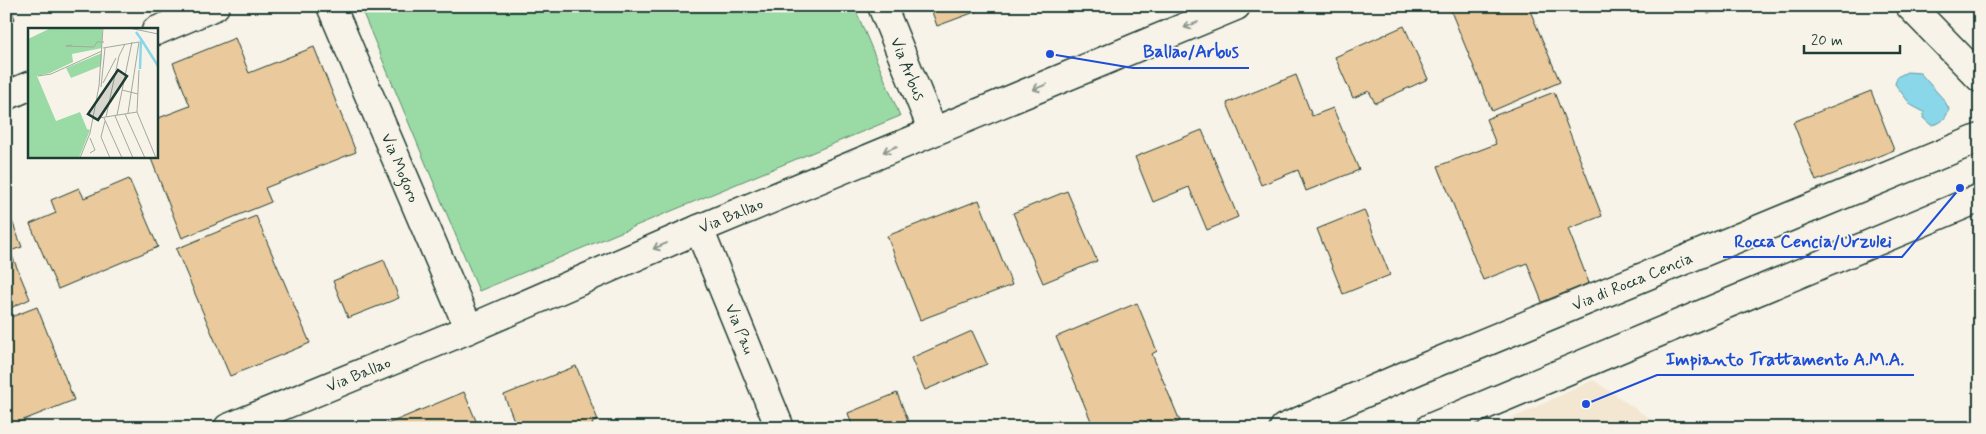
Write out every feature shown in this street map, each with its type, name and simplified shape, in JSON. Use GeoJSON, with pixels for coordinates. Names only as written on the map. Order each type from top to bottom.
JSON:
{"type":"FeatureCollection","features":[{"type":"Feature","properties":{"kind":"street"},"geometry":{"type":"LineString","coordinates":[[158,30],[215,6]]}},
{"type":"Feature","properties":{"kind":"street","name":"Via Mogoro"},"geometry":{"type":"LineString","coordinates":[[331,6],[469,329]]}},
{"type":"Feature","properties":{"kind":"street","name":"Via Arbus"},"geometry":{"type":"LineString","coordinates":[[882,6],[933,131]]}},
{"type":"Feature","properties":{"kind":"street","name":"Via Ballao"},"geometry":{"type":"LineString","coordinates":[[228,428],[469,329],[699,229],[1236,6]]}},
{"type":"Feature","properties":{"kind":"street"},"geometry":{"type":"LineString","coordinates":[[1910,6],[1980,78]]}},
{"type":"Feature","properties":{"kind":"street"},"geometry":{"type":"LineString","coordinates":[[6,96],[28,86]]}},
{"type":"Feature","properties":{"kind":"street","name":"Via di Rocca Cencia"},"geometry":{"type":"LineString","coordinates":[[1284,428],[1980,138]]}},
{"type":"Feature","properties":{"kind":"street"},"geometry":{"type":"LineString","coordinates":[[1430,428],[1980,198]]}},
{"type":"Feature","properties":{"kind":"street","name":"Via Pau"},"geometry":{"type":"LineString","coordinates":[[699,229],[780,428]]}},
{"type":"Feature","properties":{"kind":"shaded area"},"geometry":{"type":"Polygon","coordinates":[[[1593,380],[1664,428],[1492,428],[1593,380]]]}},
{"type":"Feature","properties":{"kind":"green space"},"geometry":{"type":"Polygon","coordinates":[[[360,6],[854,6],[900,116],[479,291],[360,6]]]}},
{"type":"Feature","properties":{"kind":"water"},"geometry":{"type":"Polygon","coordinates":[[[1907,72],[1920,73],[1944,100],[1949,109],[1940,122],[1931,125],[1923,118],[1924,112],[1911,105],[1895,84],[1897,77],[1907,72]]]}},
{"type":"Feature","properties":{"kind":"building"},"geometry":{"type":"Polygon","coordinates":[[[6,6],[10,6],[15,19],[6,22],[6,6]]]}},
{"type":"Feature","properties":{"kind":"building"},"geometry":{"type":"Polygon","coordinates":[[[930,6],[991,6],[937,26],[930,6]]]}},
{"type":"Feature","properties":{"kind":"building"},"geometry":{"type":"Polygon","coordinates":[[[1457,6],[1528,6],[1560,82],[1492,111],[1450,9],[1457,6]]]}},
{"type":"Feature","properties":{"kind":"building"},"geometry":{"type":"Polygon","coordinates":[[[1704,6],[1726,6],[1708,14],[1704,6]]]}},
{"type":"Feature","properties":{"kind":"building"},"geometry":{"type":"Polygon","coordinates":[[[1404,26],[1428,79],[1375,103],[1369,91],[1353,98],[1335,57],[1404,26]]]}},
{"type":"Feature","properties":{"kind":"building"},"geometry":{"type":"Polygon","coordinates":[[[235,38],[249,73],[314,47],[356,152],[265,188],[271,202],[182,238],[151,158],[158,158],[158,118],[190,106],[173,63],[235,38]]]}},
{"type":"Feature","properties":{"kind":"building"},"geometry":{"type":"Polygon","coordinates":[[[1296,75],[1312,116],[1333,108],[1359,170],[1306,191],[1298,170],[1261,185],[1227,103],[1296,75]]]}},
{"type":"Feature","properties":{"kind":"building"},"geometry":{"type":"Polygon","coordinates":[[[1871,91],[1894,150],[1816,181],[1793,122],[1871,91]]]}},
{"type":"Feature","properties":{"kind":"building"},"geometry":{"type":"Polygon","coordinates":[[[1554,92],[1602,216],[1568,229],[1589,283],[1542,302],[1527,263],[1483,280],[1438,166],[1496,144],[1486,119],[1554,92]]]}},
{"type":"Feature","properties":{"kind":"building"},"geometry":{"type":"Polygon","coordinates":[[[1202,130],[1238,217],[1207,230],[1189,187],[1153,202],[1135,157],[1202,130]]]}},
{"type":"Feature","properties":{"kind":"building"},"geometry":{"type":"Polygon","coordinates":[[[129,179],[158,247],[58,289],[30,224],[56,213],[51,200],[79,188],[84,198],[129,179]]]}},
{"type":"Feature","properties":{"kind":"building"},"geometry":{"type":"Polygon","coordinates":[[[1067,191],[1097,261],[1043,283],[1013,213],[1067,191]]]}},
{"type":"Feature","properties":{"kind":"building"},"geometry":{"type":"Polygon","coordinates":[[[979,200],[1012,285],[920,320],[887,236],[979,200]]]}},
{"type":"Feature","properties":{"kind":"building"},"geometry":{"type":"Polygon","coordinates":[[[1364,210],[1390,275],[1343,294],[1317,229],[1364,210]]]}},
{"type":"Feature","properties":{"kind":"building"},"geometry":{"type":"Polygon","coordinates":[[[256,216],[310,343],[230,376],[176,249],[256,216]]]}},
{"type":"Feature","properties":{"kind":"building"},"geometry":{"type":"Polygon","coordinates":[[[12,221],[22,247],[10,251],[30,299],[6,310],[6,223],[12,221]]]}},
{"type":"Feature","properties":{"kind":"building"},"geometry":{"type":"Polygon","coordinates":[[[384,260],[399,298],[348,318],[333,281],[384,260]]]}},
{"type":"Feature","properties":{"kind":"building"},"geometry":{"type":"Polygon","coordinates":[[[1137,303],[1157,351],[1152,354],[1180,421],[1163,428],[1094,428],[1056,337],[1137,303]]]}},
{"type":"Feature","properties":{"kind":"building"},"geometry":{"type":"Polygon","coordinates":[[[37,307],[74,400],[6,427],[6,319],[37,307]]]}},
{"type":"Feature","properties":{"kind":"building"},"geometry":{"type":"Polygon","coordinates":[[[972,331],[987,364],[925,390],[911,358],[972,331]]]}},
{"type":"Feature","properties":{"kind":"building"},"geometry":{"type":"Polygon","coordinates":[[[576,366],[598,420],[592,423],[594,428],[517,428],[504,395],[576,366]]]}},
{"type":"Feature","properties":{"kind":"building"},"geometry":{"type":"Polygon","coordinates":[[[464,392],[479,428],[386,428],[385,425],[464,392]]]}},
{"type":"Feature","properties":{"kind":"building"},"geometry":{"type":"Polygon","coordinates":[[[897,393],[911,428],[853,428],[848,413],[897,393]]]}},
{"type":"Feature","properties":{"kind":"place","name":"Ballao/Arbus"},"geometry":{"type":"Point","coordinates":[1050,54]}},
{"type":"Feature","properties":{"kind":"place","name":"Rocca Cencia/Urzulei"},"geometry":{"type":"Point","coordinates":[1960,188]}},
{"type":"Feature","properties":{"kind":"place","name":"Impianto Trattamento A.M.A."},"geometry":{"type":"Point","coordinates":[1586,404]}}]}
